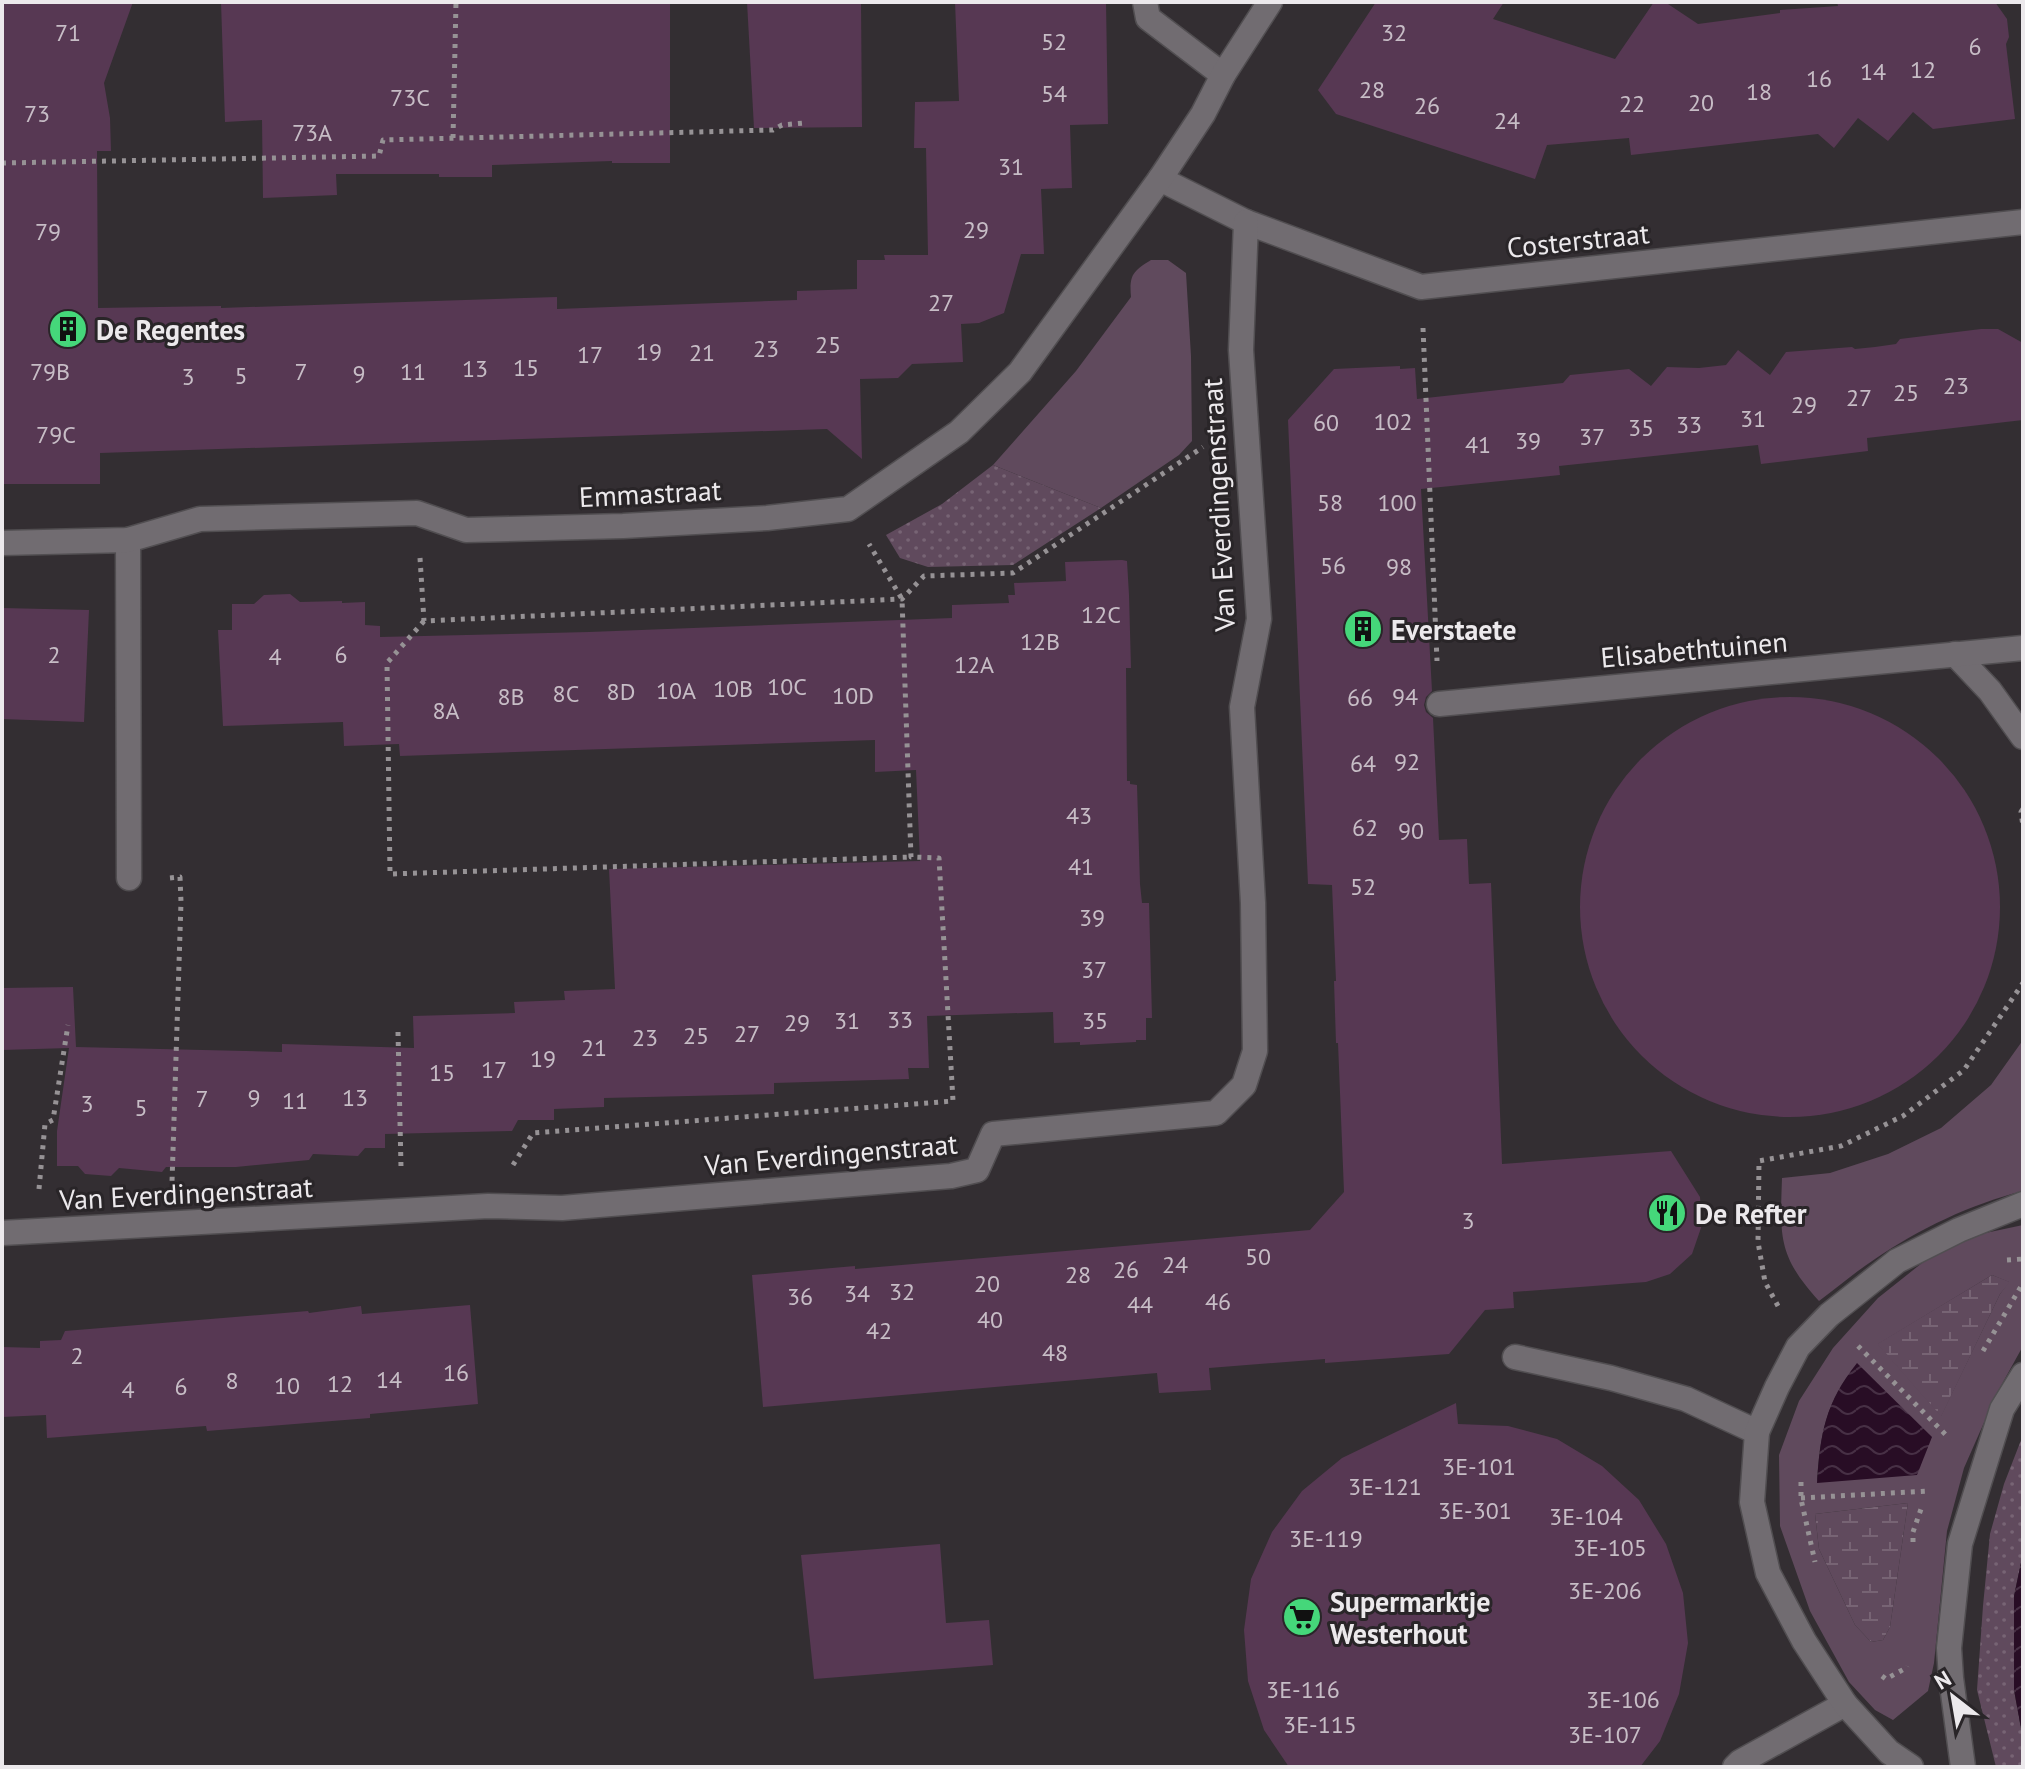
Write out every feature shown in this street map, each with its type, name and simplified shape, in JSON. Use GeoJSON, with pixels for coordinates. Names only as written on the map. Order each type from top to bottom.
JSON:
{"type":"FeatureCollection","features":[{"type":"Feature","properties":{"kind":"street"},"geometry":{"type":"LineString","coordinates":[[1145,2],[1148,18],[1223,75]]}},
{"type":"Feature","properties":{"kind":"street"},"geometry":{"type":"LineString","coordinates":[[1160,179],[1270,2]]}},
{"type":"Feature","properties":{"kind":"street","name":"Costerstraat"},"geometry":{"type":"LineString","coordinates":[[1160,179],[1246,222],[1421,287],[2023,222]]}},
{"type":"Feature","properties":{"kind":"street","name":"Emmastraat"},"geometry":{"type":"LineString","coordinates":[[2,543],[128,540],[200,519],[417,513],[466,530],[623,526],[767,518],[848,509],[959,432],[1020,372],[1160,179]]}},
{"type":"Feature","properties":{"kind":"street","name":"Van Everdingenstraat"},"geometry":{"type":"LineString","coordinates":[[2,1233],[488,1206],[562,1208],[951,1176],[977,1170],[993,1134],[1216,1113],[1244,1085],[1255,1051],[1253,903],[1242,707],[1259,619],[1241,350],[1246,222]]}},
{"type":"Feature","properties":{"kind":"street"},"geometry":{"type":"LineString","coordinates":[[128,540],[129,878]]}},
{"type":"Feature","properties":{"kind":"street","name":"Elisabethtuinen"},"geometry":{"type":"LineString","coordinates":[[1439,704],[2023,648]]}},
{"type":"Feature","properties":{"kind":"street"},"geometry":{"type":"LineString","coordinates":[[1955,654],[1990,691],[2023,737]]}},
{"type":"Feature","properties":{"kind":"street"},"geometry":{"type":"LineString","coordinates":[[1911,1767],[1889,1752],[1845,1704],[1804,1641],[1768,1573],[1752,1502],[1757,1432],[1798,1347],[1829,1315],[1897,1261],[1959,1230],[2023,1204]]}},
{"type":"Feature","properties":{"kind":"street"},"geometry":{"type":"LineString","coordinates":[[1515,1357],[1611,1378],[1686,1399],[1757,1432]]}},
{"type":"Feature","properties":{"kind":"street"},"geometry":{"type":"LineString","coordinates":[[1963,1767],[1949,1648],[1960,1544],[2002,1409],[2023,1375]]}},
{"type":"Feature","properties":{"kind":"street"},"geometry":{"type":"LineString","coordinates":[[1735,1767],[1845,1704]]}},
{"type":"Feature","properties":{"kind":"path"},"geometry":{"type":"LineString","coordinates":[[453,138],[456,2]]}},
{"type":"Feature","properties":{"kind":"path"},"geometry":{"type":"LineString","coordinates":[[2,163],[379,156],[383,140],[773,130],[782,125],[804,123]]}},
{"type":"Feature","properties":{"kind":"path"},"geometry":{"type":"LineString","coordinates":[[1421,287],[1439,704]]}},
{"type":"Feature","properties":{"kind":"path"},"geometry":{"type":"LineString","coordinates":[[848,509],[902,599],[911,857]]}},
{"type":"Feature","properties":{"kind":"path"},"geometry":{"type":"LineString","coordinates":[[424,621],[387,663],[390,874],[939,858],[953,1101],[533,1133],[488,1206]]}},
{"type":"Feature","properties":{"kind":"path"},"geometry":{"type":"LineString","coordinates":[[2023,809],[2023,826]]}},
{"type":"Feature","properties":{"kind":"path"},"geometry":{"type":"LineString","coordinates":[[129,878],[180,877],[173,1224]]}},
{"type":"Feature","properties":{"kind":"path"},"geometry":{"type":"LineString","coordinates":[[1798,1347],[1765,1282],[1758,1242],[1759,1161],[1841,1146],[1903,1116],[1964,1070],[2023,983]]}},
{"type":"Feature","properties":{"kind":"path"},"geometry":{"type":"LineString","coordinates":[[35,1231],[45,1124],[53,1120],[68,1025]]}},
{"type":"Feature","properties":{"kind":"path"},"geometry":{"type":"LineString","coordinates":[[398,1032],[401,1180]]}},
{"type":"Feature","properties":{"kind":"path"},"geometry":{"type":"LineString","coordinates":[[1994,1260],[2023,1259]]}},
{"type":"Feature","properties":{"kind":"path"},"geometry":{"type":"LineString","coordinates":[[1981,1356],[2022,1288]]}},
{"type":"Feature","properties":{"kind":"path"},"geometry":{"type":"LineString","coordinates":[[1863,1338],[1857,1345],[1947,1436]]}},
{"type":"Feature","properties":{"kind":"path"},"geometry":{"type":"LineString","coordinates":[[1943,1447],[1951,1422]]}},
{"type":"Feature","properties":{"kind":"path"},"geometry":{"type":"LineString","coordinates":[[1800,1471],[1801,1499],[1817,1568]]}},
{"type":"Feature","properties":{"kind":"path"},"geometry":{"type":"LineString","coordinates":[[1913,1548],[1913,1532],[1932,1480]]}},
{"type":"Feature","properties":{"kind":"path"},"geometry":{"type":"LineString","coordinates":[[1752,1502],[1928,1491]]}},
{"type":"Feature","properties":{"kind":"path"},"geometry":{"type":"LineString","coordinates":[[1879,1673],[1886,1679],[1906,1668],[1911,1655]]}},
{"type":"Feature","properties":{"kind":"green space"},"geometry":{"type":"Polygon","coordinates":[[[1151,260],[1168,260],[1186,273],[1192,441],[1179,455],[1101,508],[993,465],[1076,371],[1131,297],[1134,274],[1151,260]]]}},
{"type":"Feature","properties":{"kind":"green space"},"geometry":{"type":"Polygon","coordinates":[[[993,465],[1101,508],[1013,565],[928,567],[900,558],[886,535],[942,504],[993,465]]]}},
{"type":"Feature","properties":{"kind":"green space"},"geometry":{"type":"Polygon","coordinates":[[[2023,1040],[2023,1191],[1965,1210],[1927,1228],[1868,1264],[1819,1301],[1796,1271],[1784,1245],[1782,1178],[1830,1173],[1888,1154],[1941,1128],[1991,1085],[2023,1040]]]}},
{"type":"Feature","properties":{"kind":"green space"},"geometry":{"type":"Polygon","coordinates":[[[2023,1225],[2023,1346],[1997,1393],[1964,1468],[1947,1531],[1934,1663],[1928,1691],[1893,1720],[1875,1710],[1849,1682],[1810,1611],[1780,1526],[1779,1455],[1799,1401],[1833,1348],[1878,1298],[1927,1259],[1976,1235],[2023,1225]],[[1992,1275],[1878,1344],[1941,1416],[2000,1294],[2009,1282],[1992,1275]],[[1857,1364],[1826,1419],[1817,1482],[1857,1364]],[[1908,1503],[1815,1514],[1819,1549],[1855,1625],[1871,1642],[1883,1640],[1890,1627],[1908,1503]]]}},
{"type":"Feature","properties":{"kind":"green space"},"geometry":{"type":"Polygon","coordinates":[[[1992,1275],[2010,1282],[2000,1294],[1941,1417],[1877,1344],[1992,1275]]]}},
{"type":"Feature","properties":{"kind":"green space"},"geometry":{"type":"Polygon","coordinates":[[[2023,1435],[2023,1553],[2014,1596],[2014,1690],[2023,1740],[2023,1767],[1996,1767],[1977,1690],[1983,1606],[1990,1534],[2004,1484],[2023,1435]]]}},
{"type":"Feature","properties":{"kind":"green space"},"geometry":{"type":"Polygon","coordinates":[[[1908,1503],[1890,1627],[1883,1640],[1871,1642],[1855,1625],[1819,1549],[1815,1514],[1908,1503]]]}},
{"type":"Feature","properties":{"kind":"water"},"geometry":{"type":"Polygon","coordinates":[[[1857,1363],[1932,1437],[1917,1475],[1817,1483],[1826,1420],[1838,1392],[1857,1363]]]}},
{"type":"Feature","properties":{"kind":"water"},"geometry":{"type":"Polygon","coordinates":[[[2023,1553],[2023,1739],[2014,1690],[2014,1596],[2023,1553]]]}},
{"type":"Feature","properties":{"kind":"building"},"geometry":{"type":"Polygon","coordinates":[[[2,2],[133,2],[104,83],[111,151],[97,151],[98,308],[221,308],[557,297],[557,309],[797,300],[797,291],[857,289],[857,260],[885,260],[884,255],[928,255],[926,148],[914,148],[915,102],[959,101],[955,2],[1106,2],[1108,124],[1070,125],[1072,188],[1041,189],[1044,254],[1021,254],[1004,313],[979,323],[961,324],[963,362],[912,364],[898,378],[860,379],[862,459],[827,429],[100,453],[100,484],[2,484],[2,2]]]}},
{"type":"Feature","properties":{"kind":"building"},"geometry":{"type":"Polygon","coordinates":[[[221,2],[670,2],[670,163],[612,161],[492,165],[492,177],[336,174],[337,195],[263,198],[262,120],[225,122],[221,2]]]}},
{"type":"Feature","properties":{"kind":"building"},"geometry":{"type":"Polygon","coordinates":[[[747,2],[861,2],[862,127],[754,128],[747,2]]]}},
{"type":"Feature","properties":{"kind":"building"},"geometry":{"type":"Polygon","coordinates":[[[1376,2],[1504,2],[1493,19],[1615,59],[1654,2],[1665,2],[1698,24],[1780,13],[1780,10],[1838,6],[1837,2],[1995,2],[2007,19],[2009,37],[2006,44],[2015,119],[1933,129],[1913,112],[1888,141],[1858,118],[1834,148],[1818,134],[1631,155],[1629,138],[1547,145],[1535,179],[1336,114],[1318,90],[1376,2]]]}},
{"type":"Feature","properties":{"kind":"building"},"geometry":{"type":"Polygon","coordinates":[[[1998,329],[2023,343],[2023,420],[1867,438],[1868,451],[1761,464],[1758,445],[1559,466],[1560,475],[1421,489],[1432,691],[1424,705],[1433,718],[1439,840],[1467,839],[1469,884],[1491,883],[1502,1164],[1671,1151],[1700,1197],[1702,1225],[1692,1254],[1670,1274],[1646,1282],[1513,1292],[1514,1308],[1485,1310],[1449,1354],[1209,1368],[1211,1390],[1159,1393],[1157,1373],[763,1407],[752,1275],[1310,1230],[1344,1192],[1332,885],[1308,884],[1288,420],[1334,369],[1415,368],[1417,399],[1563,383],[1570,375],[1629,369],[1651,386],[1667,367],[1726,365],[1738,350],[1770,375],[1786,352],[1875,347],[1896,344],[1900,339],[1998,329]]]}},
{"type":"Feature","properties":{"kind":"building"},"geometry":{"type":"Polygon","coordinates":[[[1127,561],[1131,668],[1126,668],[1127,781],[1137,785],[1140,884],[1142,903],[1149,903],[1152,1018],[1146,1018],[1146,1040],[1080,1045],[1080,1042],[1054,1043],[1053,1012],[927,1016],[929,1068],[908,1068],[909,1079],[774,1083],[774,1094],[604,1098],[604,1107],[554,1109],[554,1120],[518,1120],[512,1131],[385,1134],[385,1148],[365,1148],[358,1156],[313,1154],[309,1160],[236,1167],[166,1167],[162,1172],[119,1168],[111,1176],[85,1174],[78,1166],[57,1166],[57,1131],[69,1048],[2,1050],[2,988],[73,987],[76,1047],[282,1052],[282,1044],[414,1048],[413,1016],[515,1013],[514,1002],[565,1000],[564,991],[615,989],[609,869],[920,861],[916,770],[875,772],[875,740],[400,756],[399,744],[344,746],[343,722],[223,726],[218,630],[232,630],[232,604],[254,604],[264,595],[290,594],[300,602],[365,602],[365,625],[380,626],[380,637],[952,618],[952,605],[1009,603],[1008,595],[1015,595],[1014,583],[1066,581],[1065,562],[1127,561]]]}},
{"type":"Feature","properties":{"kind":"building"},"geometry":{"type":"Polygon","coordinates":[[[2,608],[89,610],[84,722],[2,719],[2,608]]]}},
{"type":"Feature","properties":{"kind":"building"},"geometry":{"type":"Polygon","coordinates":[[[1790,697],[1831,701],[1870,713],[1907,732],[1939,758],[1965,790],[1984,827],[1996,866],[2000,907],[1996,948],[1984,987],[1965,1024],[1939,1056],[1907,1082],[1870,1101],[1831,1113],[1790,1117],[1749,1113],[1710,1101],[1673,1082],[1641,1056],[1615,1024],[1596,987],[1584,948],[1580,907],[1584,866],[1596,827],[1615,790],[1641,758],[1673,732],[1710,713],[1749,701],[1790,697]]]}},
{"type":"Feature","properties":{"kind":"building"},"geometry":{"type":"Polygon","coordinates":[[[470,1305],[478,1404],[370,1414],[370,1418],[207,1431],[206,1426],[47,1438],[46,1415],[2,1417],[2,1347],[40,1348],[40,1341],[61,1340],[65,1331],[309,1313],[361,1306],[362,1314],[470,1305]]]}},
{"type":"Feature","properties":{"kind":"building"},"geometry":{"type":"Polygon","coordinates":[[[1456,1403],[1458,1424],[1508,1426],[1557,1439],[1602,1466],[1639,1500],[1666,1544],[1683,1593],[1688,1643],[1679,1694],[1660,1741],[1640,1767],[1289,1767],[1264,1730],[1248,1681],[1244,1630],[1251,1579],[1272,1532],[1302,1491],[1342,1458],[1456,1403]]]}},
{"type":"Feature","properties":{"kind":"building"},"geometry":{"type":"Polygon","coordinates":[[[940,1544],[946,1623],[989,1620],[993,1665],[814,1679],[801,1555],[940,1544]]]}},
{"type":"Feature","properties":{"kind":"place","name":"De Regentes"},"geometry":{"type":"Point","coordinates":[68,329]}},
{"type":"Feature","properties":{"kind":"place","name":"Everstaete"},"geometry":{"type":"Point","coordinates":[1363,629]}},
{"type":"Feature","properties":{"kind":"place","name":"De Refter"},"geometry":{"type":"Point","coordinates":[1667,1213]}},
{"type":"Feature","properties":{"kind":"place","name":"Supermarktje Westerhout"},"geometry":{"type":"Point","coordinates":[1302,1617]}}]}
